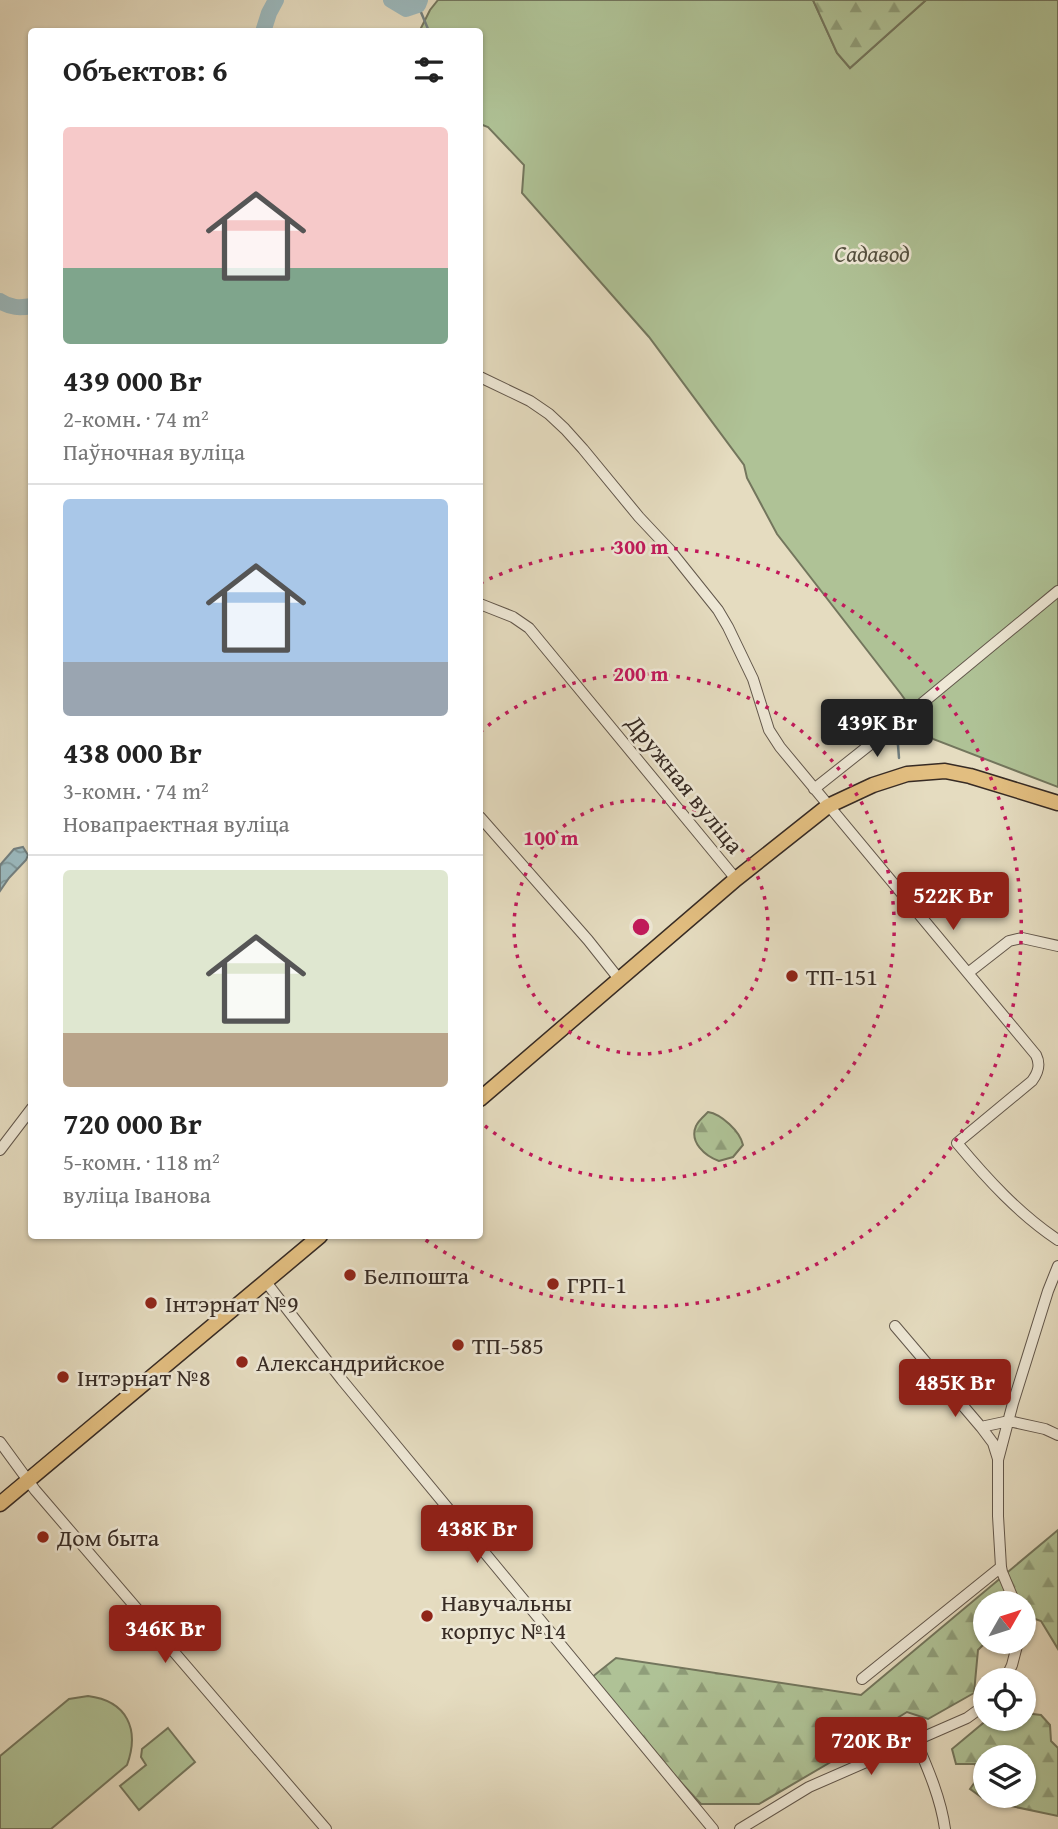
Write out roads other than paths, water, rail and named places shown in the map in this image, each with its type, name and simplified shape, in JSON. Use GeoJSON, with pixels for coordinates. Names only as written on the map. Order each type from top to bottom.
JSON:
{"type":"FeatureCollection","features":[{"type":"Feature","properties":{"kind":"main road"},"geometry":{"type":"LineString","coordinates":[[483,1096],[736,879],[828,806],[873,785],[907,774],[945,771],[1058,803]]}},
{"type":"Feature","properties":{"kind":"main road"},"geometry":{"type":"LineString","coordinates":[[0,1504],[316,1239]]}},
{"type":"Feature","properties":{"kind":"street"},"geometry":{"type":"LineString","coordinates":[[483,378],[530,401],[557,421],[670,550],[718,610],[753,679],[769,730],[814,789],[1036,1055],[1038,1071],[1028,1085],[957,1143],[1005,1196],[1035,1224],[1058,1240]]}},
{"type":"Feature","properties":{"kind":"street"},"geometry":{"type":"LineString","coordinates":[[814,789],[1058,590]]}},
{"type":"Feature","properties":{"kind":"street","name":"Дружная вуліца"},"geometry":{"type":"LineString","coordinates":[[483,605],[513,617],[529,628],[736,879]]}},
{"type":"Feature","properties":{"kind":"street"},"geometry":{"type":"LineString","coordinates":[[483,820],[619,979]]}},
{"type":"Feature","properties":{"kind":"street"},"geometry":{"type":"LineString","coordinates":[[968,973],[1009,941],[1022,937],[1058,946]]}},
{"type":"Feature","properties":{"kind":"street"},"geometry":{"type":"LineString","coordinates":[[0,1150],[28,1113]]}},
{"type":"Feature","properties":{"kind":"street"},"geometry":{"type":"LineString","coordinates":[[1010,1591],[1001,1567],[998,1520],[999,1460],[1013,1403],[1058,1266]]}},
{"type":"Feature","properties":{"kind":"street"},"geometry":{"type":"LineString","coordinates":[[266,1282],[342,1380],[713,1829]]}},
{"type":"Feature","properties":{"kind":"street"},"geometry":{"type":"LineString","coordinates":[[895,1325],[981,1427],[993,1443],[999,1460]]}},
{"type":"Feature","properties":{"kind":"street"},"geometry":{"type":"LineString","coordinates":[[981,1427],[1009,1421],[1058,1434]]}},
{"type":"Feature","properties":{"kind":"street"},"geometry":{"type":"LineString","coordinates":[[0,1442],[28,1481],[326,1829]]}},
{"type":"Feature","properties":{"kind":"street"},"geometry":{"type":"LineString","coordinates":[[862,1679],[1001,1567]]}},
{"type":"Feature","properties":{"kind":"street"},"geometry":{"type":"LineString","coordinates":[[740,1829],[809,1787],[973,1714]]}},
{"type":"Feature","properties":{"kind":"street"},"geometry":{"type":"LineString","coordinates":[[916,1741],[943,1815],[945,1829]]}},
{"type":"Feature","properties":{"kind":"water"},"geometry":{"type":"Polygon","coordinates":[[[23,847],[28,855],[26,860],[0,891],[0,865],[14,849],[23,847]]]}},
{"type":"Feature","properties":{"kind":"waterway"},"geometry":{"type":"LineString","coordinates":[[264,28],[276,0]]}},
{"type":"Feature","properties":{"kind":"waterway"},"geometry":{"type":"LineString","coordinates":[[391,0],[406,9],[418,5],[420,0]]}},
{"type":"Feature","properties":{"kind":"waterway"},"geometry":{"type":"LineString","coordinates":[[418,5],[428,28]]}},
{"type":"Feature","properties":{"kind":"waterway"},"geometry":{"type":"LineString","coordinates":[[0,301],[15,307],[28,306]]}},
{"type":"Feature","properties":{"kind":"waterway"},"geometry":{"type":"LineString","coordinates":[[892,738],[898,745],[899,758]]}},
{"type":"Feature","properties":{"kind":"place","name":"ТП-151"},"geometry":{"type":"Point","coordinates":[792,976]}},
{"type":"Feature","properties":{"kind":"place","name":"Белпошта"},"geometry":{"type":"Point","coordinates":[350,1275]}},
{"type":"Feature","properties":{"kind":"place","name":"ГРП-1"},"geometry":{"type":"Point","coordinates":[553,1284]}},
{"type":"Feature","properties":{"kind":"place","name":"Інтэрнат №9"},"geometry":{"type":"Point","coordinates":[151,1303]}},
{"type":"Feature","properties":{"kind":"place","name":"ТП-585"},"geometry":{"type":"Point","coordinates":[458,1345]}},
{"type":"Feature","properties":{"kind":"place","name":"Александрийское"},"geometry":{"type":"Point","coordinates":[242,1362]}},
{"type":"Feature","properties":{"kind":"place","name":"Інтэрнат №8"},"geometry":{"type":"Point","coordinates":[63,1377]}},
{"type":"Feature","properties":{"kind":"place","name":"Дом быта"},"geometry":{"type":"Point","coordinates":[43,1537]}},
{"type":"Feature","properties":{"kind":"place","name":"Навучальны корпус №14"},"geometry":{"type":"Point","coordinates":[427,1616]}},
{"type":"Feature","properties":{"kind":"park label","name":"Садавод"},"geometry":{"type":"Point","coordinates":[872,253]}}]}
